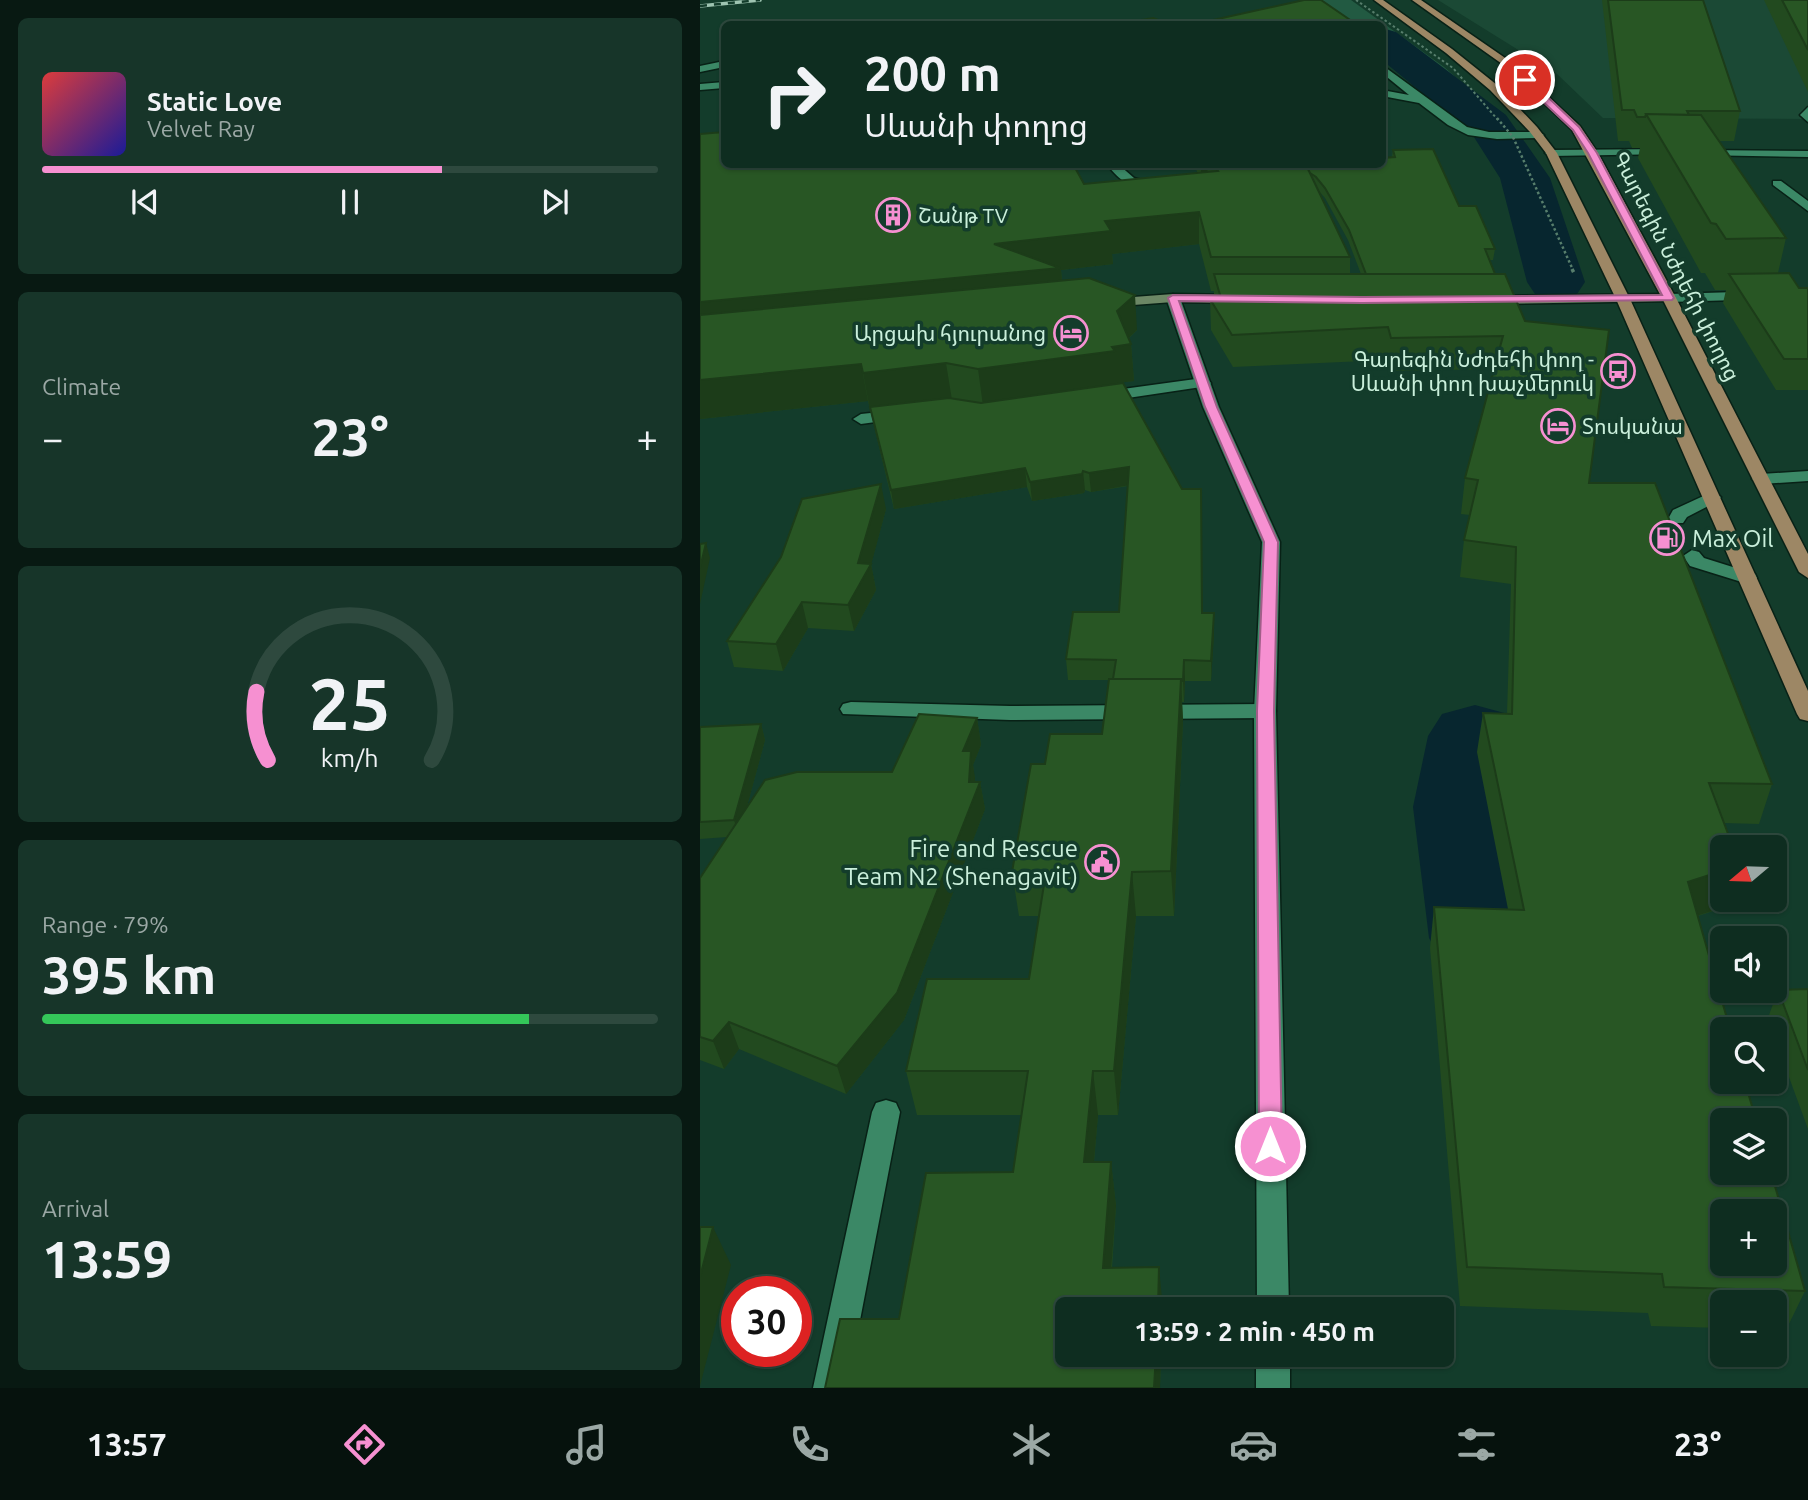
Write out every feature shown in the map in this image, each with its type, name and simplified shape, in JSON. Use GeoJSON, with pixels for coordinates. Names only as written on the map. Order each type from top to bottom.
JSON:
{"type":"FeatureCollection","features":[{"type":"Feature","properties":{"kind":"main road"},"geometry":{"type":"LineString","coordinates":[[1378,0],[1473,67],[1539,135],[1551,153],[1623,299],[1808,714]]}},
{"type":"Feature","properties":{"kind":"main road","name":"Գարեգին Նժդեհի փողոց"},"geometry":{"type":"LineString","coordinates":[[1416,0],[1508,64],[1576,128],[1669,298],[1808,572]]}},
{"type":"Feature","properties":{"kind":"street"},"geometry":{"type":"LineString","coordinates":[[700,69],[721,65]]}},
{"type":"Feature","properties":{"kind":"street"},"geometry":{"type":"LineString","coordinates":[[1386,71],[1421,100],[1470,133],[1539,135]]}},
{"type":"Feature","properties":{"kind":"street"},"geometry":{"type":"LineString","coordinates":[[700,87],[721,85]]}},
{"type":"Feature","properties":{"kind":"street"},"geometry":{"type":"LineString","coordinates":[[1386,94],[1421,100]]}},
{"type":"Feature","properties":{"kind":"street"},"geometry":{"type":"LineString","coordinates":[[1808,110],[1805,115],[1808,119]]}},
{"type":"Feature","properties":{"kind":"street"},"geometry":{"type":"LineString","coordinates":[[1551,153],[1674,152]]}},
{"type":"Feature","properties":{"kind":"street"},"geometry":{"type":"LineString","coordinates":[[1688,153],[1808,154]]}},
{"type":"Feature","properties":{"kind":"street"},"geometry":{"type":"LineString","coordinates":[[1114,168],[1119,176],[1136,185],[1168,186]]}},
{"type":"Feature","properties":{"kind":"street"},"geometry":{"type":"LineString","coordinates":[[1777,183],[1808,207]]}},
{"type":"Feature","properties":{"kind":"street"},"geometry":{"type":"LineString","coordinates":[[1473,300],[1808,294]]}},
{"type":"Feature","properties":{"kind":"street"},"geometry":{"type":"LineString","coordinates":[[1093,304],[1173,298],[1254,299]]}},
{"type":"Feature","properties":{"kind":"street"},"geometry":{"type":"LineString","coordinates":[[1173,298],[1203,383],[1271,542],[1265,711],[1273,1297]]}},
{"type":"Feature","properties":{"kind":"street"},"geometry":{"type":"LineString","coordinates":[[1079,400],[1203,383]]}},
{"type":"Feature","properties":{"kind":"street"},"geometry":{"type":"LineString","coordinates":[[861,419],[913,413]]}},
{"type":"Feature","properties":{"kind":"street"},"geometry":{"type":"LineString","coordinates":[[1761,479],[1808,476]]}},
{"type":"Feature","properties":{"kind":"street"},"geometry":{"type":"LineString","coordinates":[[1677,519],[1679,514],[1712,498]]}},
{"type":"Feature","properties":{"kind":"street"},"geometry":{"type":"LineString","coordinates":[[1692,556],[1697,562],[1748,578]]}},
{"type":"Feature","properties":{"kind":"street"},"geometry":{"type":"LineString","coordinates":[[851,709],[1010,713],[1265,711]]}},
{"type":"Feature","properties":{"kind":"street"},"geometry":{"type":"LineString","coordinates":[[830,1388],[886,1112]]}},
{"type":"Feature","properties":{"kind":"street"},"geometry":{"type":"LineString","coordinates":[[1273,1367],[1273,1388]]}},
{"type":"Feature","properties":{"kind":"path"},"geometry":{"type":"LineString","coordinates":[[1356,0],[1453,68],[1509,136],[1574,273]]}},
{"type":"Feature","properties":{"kind":"shaded area"},"geometry":{"type":"Polygon","coordinates":[[[1321,0],[1351,0],[1380,21],[1350,21],[1321,0]]]}},
{"type":"Feature","properties":{"kind":"shaded area"},"geometry":{"type":"Polygon","coordinates":[[[1438,0],[1808,0],[1808,119],[1603,118],[1557,74],[1438,0]]]}},
{"type":"Feature","properties":{"kind":"shaded area"},"geometry":{"type":"Polygon","coordinates":[[[1386,25],[1444,67],[1469,89],[1492,119],[1454,117],[1442,112],[1422,80],[1386,52],[1386,25]]]}},
{"type":"Feature","properties":{"kind":"building"},"geometry":{"type":"Polygon","coordinates":[[[1304,0],[1321,0],[1352,21],[1209,21],[1304,0]]]}},
{"type":"Feature","properties":{"kind":"building"},"geometry":{"type":"Polygon","coordinates":[[[1608,0],[1703,0],[1740,111],[1687,111],[1689,115],[1646,114],[1645,117],[1637,117],[1634,110],[1622,110],[1608,0]]]}},
{"type":"Feature","properties":{"kind":"building"},"geometry":{"type":"Polygon","coordinates":[[[1782,0],[1808,0],[1808,50],[1782,0]]]}},
{"type":"Feature","properties":{"kind":"building"},"geometry":{"type":"Polygon","coordinates":[[[1153,18],[1160,21],[1136,21],[1153,18]]]}},
{"type":"Feature","properties":{"kind":"building"},"geometry":{"type":"Polygon","coordinates":[[[1646,114],[1701,115],[1786,238],[1726,239],[1716,224],[1711,223],[1646,114]]]}},
{"type":"Feature","properties":{"kind":"building","name":"Շանթ TV"},"geometry":{"type":"Polygon","coordinates":[[[721,132],[721,168],[1075,168],[1084,184],[1218,171],[1216,168],[1307,168],[1350,257],[1211,257],[1199,212],[1105,221],[1111,231],[994,244],[1060,268],[700,302],[700,134],[721,132]]]}},
{"type":"Feature","properties":{"kind":"building"},"geometry":{"type":"Polygon","coordinates":[[[1433,149],[1459,206],[1476,206],[1495,249],[1485,249],[1495,274],[1366,274],[1349,230],[1325,188],[1307,168],[1386,168],[1386,158],[1395,157],[1393,150],[1433,149]]]}},
{"type":"Feature","properties":{"kind":"building"},"geometry":{"type":"Polygon","coordinates":[[[1789,273],[1799,288],[1808,288],[1808,359],[1784,359],[1729,274],[1789,273]]]}},
{"type":"Feature","properties":{"kind":"building"},"geometry":{"type":"Polygon","coordinates":[[[1214,274],[1505,274],[1525,321],[1609,330],[1589,483],[1655,483],[1772,784],[1709,783],[1728,835],[1710,835],[1710,875],[1688,882],[1710,959],[1710,1003],[1723,1003],[1727,1017],[1710,1017],[1710,1094],[1748,1094],[1753,1108],[1710,1108],[1710,1185],[1775,1185],[1779,1199],[1710,1199],[1710,1276],[1787,1276],[1787,1228],[1805,1291],[1664,1287],[1662,1274],[1467,1267],[1434,907],[1524,910],[1483,713],[1512,714],[1516,547],[1464,540],[1478,480],[1465,478],[1503,336],[1391,338],[1388,327],[1232,335],[1210,299],[1220,295],[1214,274]]]}},
{"type":"Feature","properties":{"kind":"building"},"geometry":{"type":"Polygon","coordinates":[[[1089,278],[1135,295],[1117,311],[1131,344],[1112,347],[1115,351],[978,369],[946,363],[863,373],[861,364],[700,380],[700,315],[1089,278]]]}},
{"type":"Feature","properties":{"kind":"building"},"geometry":{"type":"Polygon","coordinates":[[[1123,383],[1182,489],[1201,489],[1202,613],[1214,613],[1211,661],[1184,660],[1183,681],[1113,679],[1116,660],[1066,659],[1073,612],[1119,612],[1129,467],[1089,473],[1083,471],[1082,474],[1030,482],[1025,468],[891,490],[870,407],[949,398],[981,403],[1123,383]]]}},
{"type":"Feature","properties":{"kind":"building"},"geometry":{"type":"Polygon","coordinates":[[[881,484],[858,563],[871,564],[848,605],[802,602],[776,644],[727,641],[781,557],[802,499],[881,484]]]}},
{"type":"Feature","properties":{"kind":"building"},"geometry":{"type":"Polygon","coordinates":[[[706,543],[700,568],[700,544],[706,543]]]}},
{"type":"Feature","properties":{"kind":"building"},"geometry":{"type":"Polygon","coordinates":[[[1109,679],[1181,679],[1171,871],[1132,872],[1114,1071],[1093,1071],[1084,1162],[1111,1162],[1103,1268],[1159,1267],[1158,1297],[1055,1297],[1055,1367],[1155,1367],[1154,1388],[825,1388],[840,1319],[899,1319],[926,1173],[1013,1172],[1028,1071],[906,1071],[927,979],[1029,979],[1046,872],[1012,872],[1031,764],[1045,764],[1050,734],[1102,734],[1109,679]]]}},
{"type":"Feature","properties":{"kind":"building"},"geometry":{"type":"Polygon","coordinates":[[[919,714],[977,718],[963,751],[971,751],[969,782],[980,782],[897,993],[837,1066],[729,1022],[713,1041],[700,1037],[700,878],[765,780],[797,772],[892,772],[919,714]]]}},
{"type":"Feature","properties":{"kind":"building"},"geometry":{"type":"Polygon","coordinates":[[[761,724],[734,820],[700,822],[700,727],[761,724]]]}},
{"type":"Feature","properties":{"kind":"building"},"geometry":{"type":"Polygon","coordinates":[[[1808,989],[1808,1070],[1783,1003],[1787,1003],[1787,990],[1808,989]]]}},
{"type":"Feature","properties":{"kind":"building"},"geometry":{"type":"Polygon","coordinates":[[[700,1227],[713,1227],[700,1277],[700,1227]]]}},
{"type":"Feature","properties":{"kind":"waterway"},"geometry":{"type":"LineString","coordinates":[[1386,43],[1490,125],[1525,178],[1556,282]]}},
{"type":"Feature","properties":{"kind":"waterway"},"geometry":{"type":"LineString","coordinates":[[1475,736],[1463,807],[1484,938]]}},
{"type":"Feature","properties":{"kind":"railway"},"geometry":{"type":"LineString","coordinates":[[700,6],[760,0]]}},
{"type":"Feature","properties":{"kind":"place","name":"Շանթ TV"},"geometry":{"type":"Point","coordinates":[893,215]}},
{"type":"Feature","properties":{"kind":"place","name":"Արցախ հյուրանոց"},"geometry":{"type":"Point","coordinates":[1071,333]}},
{"type":"Feature","properties":{"kind":"place","name":"Գարեգին Նժդեհի փող - Սևանի փող խաչմերուկ"},"geometry":{"type":"Point","coordinates":[1618,371]}},
{"type":"Feature","properties":{"kind":"place","name":"Տոսկանա"},"geometry":{"type":"Point","coordinates":[1558,426]}},
{"type":"Feature","properties":{"kind":"place","name":"Max Oil"},"geometry":{"type":"Point","coordinates":[1667,538]}},
{"type":"Feature","properties":{"kind":"place","name":"Fire and Rescue Team N2 (Shenagavit)"},"geometry":{"type":"Point","coordinates":[1102,862]}},
{"type":"Feature","properties":{"kind":"route"},"geometry":{"type":"LineString","coordinates":[[1270,1146],[1265,711],[1271,542],[1211,407],[1173,298],[1669,298],[1576,128],[1525,80]]}}]}
